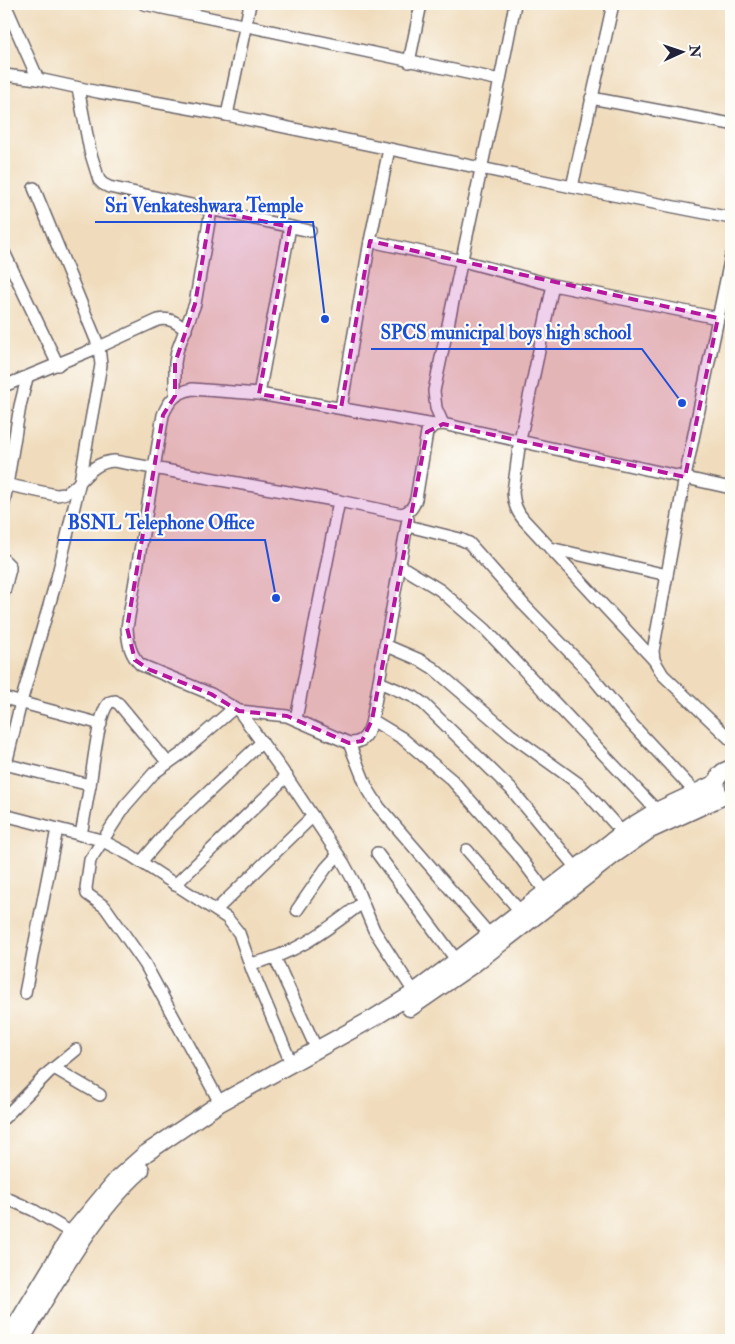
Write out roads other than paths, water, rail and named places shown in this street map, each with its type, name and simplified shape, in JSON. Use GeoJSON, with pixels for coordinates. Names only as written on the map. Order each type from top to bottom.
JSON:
{"type":"FeatureCollection","features":[{"type":"Feature","properties":{"kind":"main road"},"geometry":{"type":"LineString","coordinates":[[723,794],[720,774],[731,769]]}},
{"type":"Feature","properties":{"kind":"main road"},"geometry":{"type":"LineString","coordinates":[[21,1340],[68,1262],[95,1223],[140,1171],[210,1120],[262,1089],[369,1033],[420,1001],[474,964],[650,830],[662,817],[695,792],[723,794]]}},
{"type":"Feature","properties":{"kind":"main road"},"geometry":{"type":"LineString","coordinates":[[7,1340],[72,1234],[118,1178],[145,1154],[220,1103],[372,1020],[414,992],[490,936],[622,832],[723,794]]}},
{"type":"Feature","properties":{"kind":"street"},"geometry":{"type":"LineString","coordinates":[[5,4],[38,79]]}},
{"type":"Feature","properties":{"kind":"street"},"geometry":{"type":"LineString","coordinates":[[144,4],[166,6],[409,62],[500,80]]}},
{"type":"Feature","properties":{"kind":"street"},"geometry":{"type":"LineString","coordinates":[[227,115],[250,4]]}},
{"type":"Feature","properties":{"kind":"street"},"geometry":{"type":"LineString","coordinates":[[409,62],[421,4]]}},
{"type":"Feature","properties":{"kind":"street"},"geometry":{"type":"LineString","coordinates":[[438,424],[434,391],[463,261],[515,4]]}},
{"type":"Feature","properties":{"kind":"street"},"geometry":{"type":"LineString","coordinates":[[572,187],[613,4]]}},
{"type":"Feature","properties":{"kind":"street"},"geometry":{"type":"LineString","coordinates":[[4,75],[38,79],[227,115],[731,218]]}},
{"type":"Feature","properties":{"kind":"street"},"geometry":{"type":"LineString","coordinates":[[78,88],[90,151],[99,180],[103,184],[108,187],[310,231]]}},
{"type":"Feature","properties":{"kind":"street"},"geometry":{"type":"LineString","coordinates":[[591,98],[731,124]]}},
{"type":"Feature","properties":{"kind":"street"},"geometry":{"type":"LineString","coordinates":[[341,408],[370,241],[389,149]]}},
{"type":"Feature","properties":{"kind":"street"},"geometry":{"type":"LineString","coordinates":[[34,188],[99,348],[101,365],[80,481],[57,578],[5,764],[90,785]]}},
{"type":"Feature","properties":{"kind":"street"},"geometry":{"type":"LineString","coordinates":[[174,396],[175,363],[196,304],[210,210]]}},
{"type":"Feature","properties":{"kind":"street"},"geometry":{"type":"LineString","coordinates":[[259,394],[290,227]]}},
{"type":"Feature","properties":{"kind":"street"},"geometry":{"type":"LineString","coordinates":[[370,241],[463,261],[553,285],[718,318]]}},
{"type":"Feature","properties":{"kind":"street"},"geometry":{"type":"LineString","coordinates":[[4,252],[58,365]]}},
{"type":"Feature","properties":{"kind":"street"},"geometry":{"type":"LineString","coordinates":[[654,660],[654,641],[685,477],[731,256]]}},
{"type":"Feature","properties":{"kind":"street"},"geometry":{"type":"LineString","coordinates":[[553,285],[520,440],[513,500],[519,514],[654,660],[663,675],[731,740]]}},
{"type":"Feature","properties":{"kind":"street"},"geometry":{"type":"LineString","coordinates":[[4,386],[99,348],[158,320],[166,318],[172,320],[186,330]]}},
{"type":"Feature","properties":{"kind":"street"},"geometry":{"type":"LineString","coordinates":[[4,503],[5,484],[27,378]]}},
{"type":"Feature","properties":{"kind":"street"},"geometry":{"type":"LineString","coordinates":[[414,992],[374,930],[351,876],[314,816],[262,742],[236,710],[211,694],[141,666],[135,660],[128,642],[127,628],[167,406],[174,396],[182,391],[192,389],[259,394],[438,424],[520,440],[731,488]]}},
{"type":"Feature","properties":{"kind":"street"},"geometry":{"type":"LineString","coordinates":[[5,484],[62,495],[70,492],[94,467],[104,461],[114,461],[339,500],[395,514],[408,512],[413,507],[427,432],[438,424]]}},
{"type":"Feature","properties":{"kind":"street"},"geometry":{"type":"LineString","coordinates":[[296,719],[339,500]]}},
{"type":"Feature","properties":{"kind":"street"},"geometry":{"type":"LineString","coordinates":[[220,1103],[145,964],[105,907],[87,894],[86,888],[90,860],[101,840],[131,799],[154,773],[236,710],[288,716],[349,743],[356,744],[362,741],[367,735],[372,720],[408,526],[408,512]]}},
{"type":"Feature","properties":{"kind":"street"},"geometry":{"type":"LineString","coordinates":[[408,526],[469,543],[524,605],[584,667],[626,719],[695,792]]}},
{"type":"Feature","properties":{"kind":"street"},"geometry":{"type":"LineString","coordinates":[[550,548],[667,575]]}},
{"type":"Feature","properties":{"kind":"street"},"geometry":{"type":"LineString","coordinates":[[4,560],[10,566],[10,569],[4,592]]}},
{"type":"Feature","properties":{"kind":"street"},"geometry":{"type":"LineString","coordinates":[[400,565],[440,590],[486,630],[662,817]]}},
{"type":"Feature","properties":{"kind":"street"},"geometry":{"type":"LineString","coordinates":[[386,644],[433,668],[511,736],[579,784],[622,832]]}},
{"type":"Feature","properties":{"kind":"street"},"geometry":{"type":"LineString","coordinates":[[379,682],[414,697],[424,704],[511,789],[576,868]]}},
{"type":"Feature","properties":{"kind":"street"},"geometry":{"type":"LineString","coordinates":[[4,698],[100,724]]}},
{"type":"Feature","properties":{"kind":"street"},"geometry":{"type":"LineString","coordinates":[[81,835],[100,724],[110,702],[115,701],[119,704],[168,763]]}},
{"type":"Feature","properties":{"kind":"street"},"geometry":{"type":"LineString","coordinates":[[372,720],[402,738],[452,780],[516,852],[545,891]]}},
{"type":"Feature","properties":{"kind":"street"},"geometry":{"type":"LineString","coordinates":[[141,862],[171,827],[262,742]]}},
{"type":"Feature","properties":{"kind":"street"},"geometry":{"type":"LineString","coordinates":[[349,743],[367,788],[379,807],[490,936]]}},
{"type":"Feature","properties":{"kind":"street"},"geometry":{"type":"LineString","coordinates":[[175,885],[287,776]]}},
{"type":"Feature","properties":{"kind":"street"},"geometry":{"type":"LineString","coordinates":[[4,814],[101,840],[123,850],[227,918],[236,928],[291,1063]]}},
{"type":"Feature","properties":{"kind":"street"},"geometry":{"type":"LineString","coordinates":[[216,910],[314,816]]}},
{"type":"Feature","properties":{"kind":"street"},"geometry":{"type":"LineString","coordinates":[[26,993],[57,829]]}},
{"type":"Feature","properties":{"kind":"street"},"geometry":{"type":"LineString","coordinates":[[467,850],[520,911]]}},
{"type":"Feature","properties":{"kind":"street"},"geometry":{"type":"LineString","coordinates":[[377,853],[456,961]]}},
{"type":"Feature","properties":{"kind":"street"},"geometry":{"type":"LineString","coordinates":[[297,910],[338,855]]}},
{"type":"Feature","properties":{"kind":"street"},"geometry":{"type":"LineString","coordinates":[[250,964],[275,958],[316,937],[362,903]]}},
{"type":"Feature","properties":{"kind":"street"},"geometry":{"type":"LineString","coordinates":[[275,958],[317,1050]]}},
{"type":"Feature","properties":{"kind":"street"},"geometry":{"type":"LineString","coordinates":[[4,1118],[54,1068],[76,1050]]}},
{"type":"Feature","properties":{"kind":"street"},"geometry":{"type":"LineString","coordinates":[[54,1068],[100,1095]]}},
{"type":"Feature","properties":{"kind":"street"},"geometry":{"type":"LineString","coordinates":[[5,1200],[33,1210],[72,1234]]}},
{"type":"Feature","properties":{"kind":"place","name":"Sri Venkateshwara Temple"},"geometry":{"type":"Point","coordinates":[325,319]}},
{"type":"Feature","properties":{"kind":"place","name":"SPCS municipal boys high school"},"geometry":{"type":"Point","coordinates":[682,403]}},
{"type":"Feature","properties":{"kind":"place","name":"BSNL Telephone Office"},"geometry":{"type":"Point","coordinates":[276,598]}}]}
